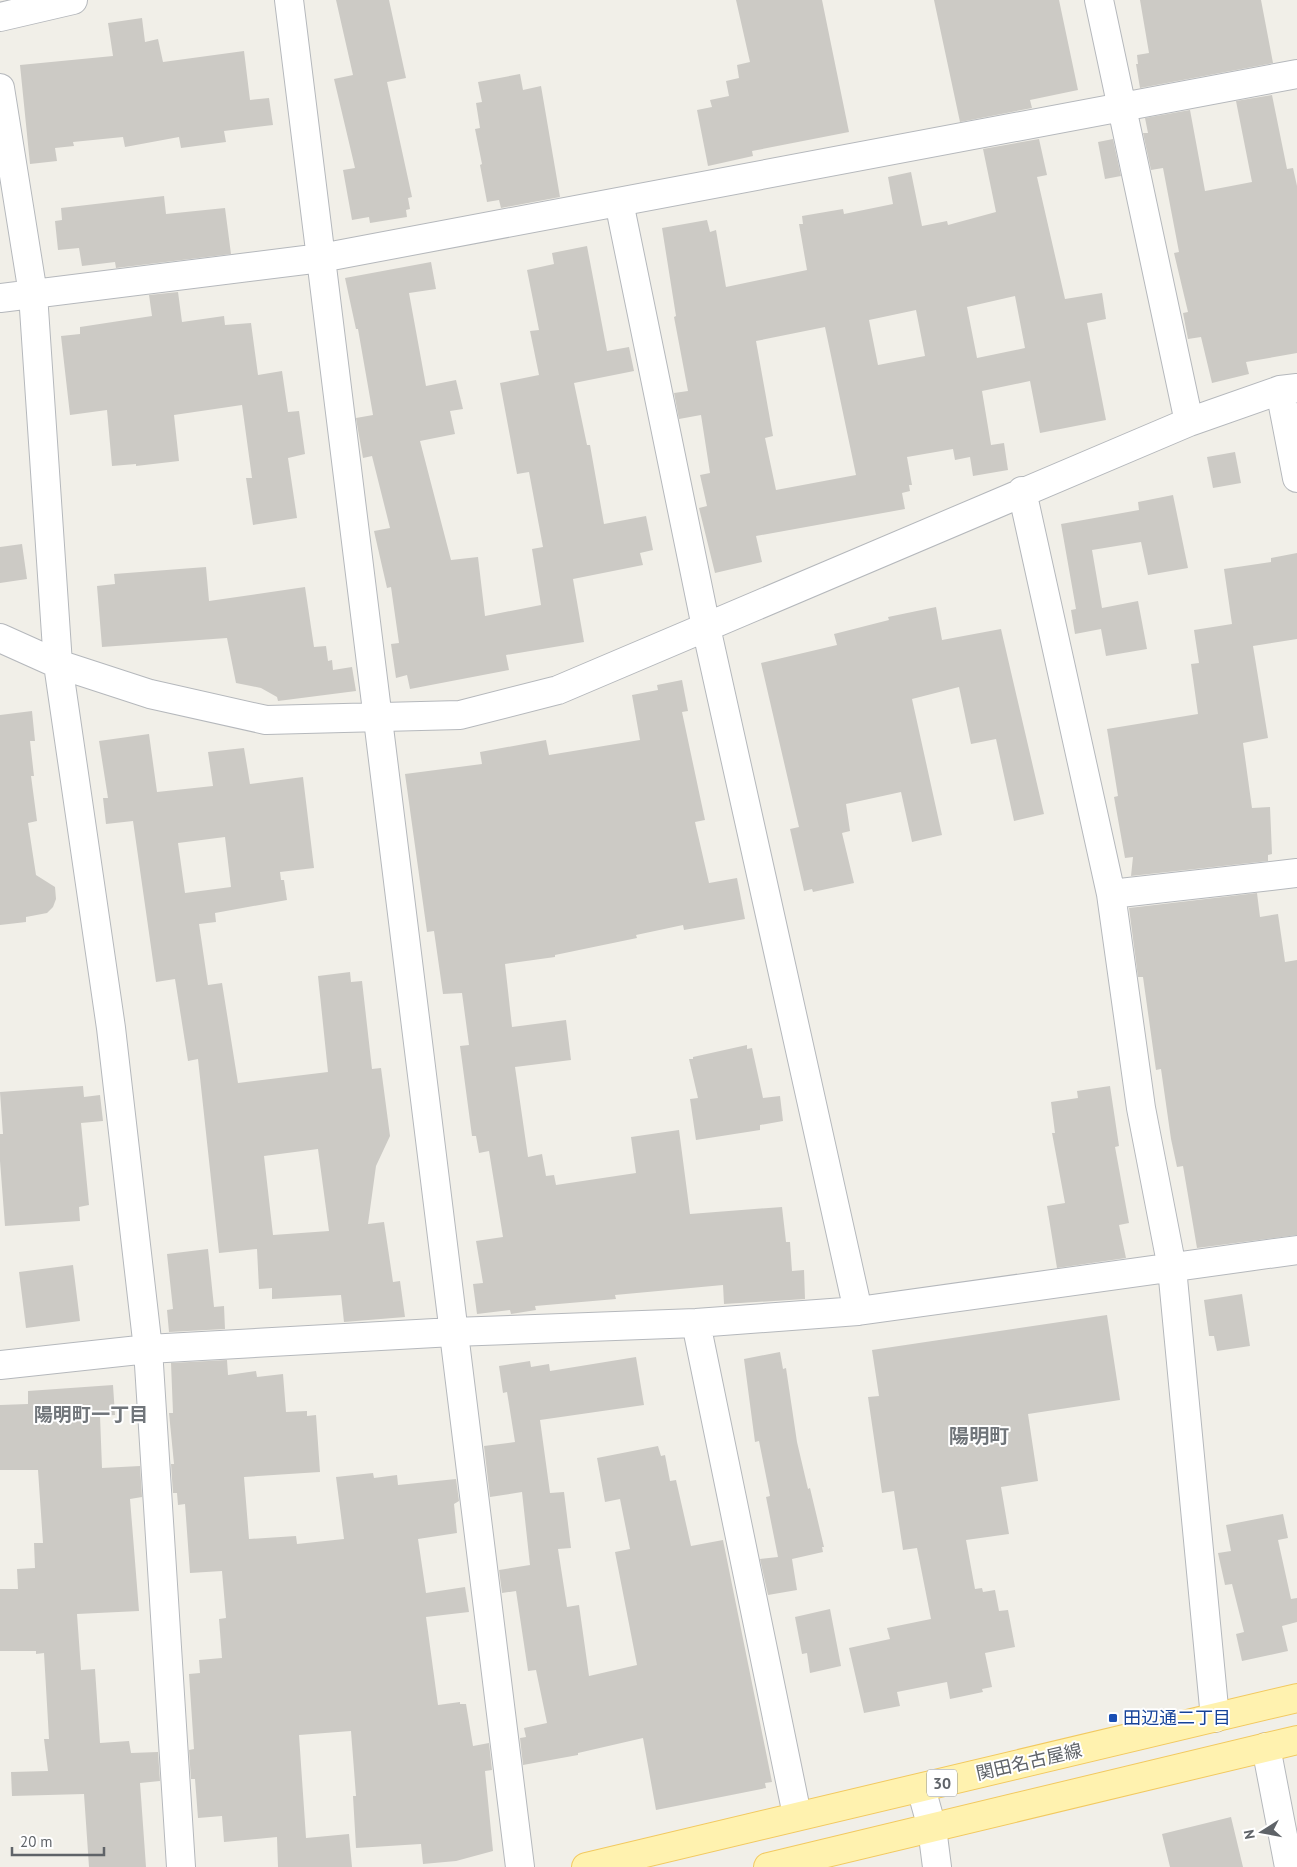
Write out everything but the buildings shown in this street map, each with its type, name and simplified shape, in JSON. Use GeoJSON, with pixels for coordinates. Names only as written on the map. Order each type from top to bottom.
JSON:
{"type":"FeatureCollection","features":[{"type":"Feature","properties":{"kind":"main road","name":"関田名古屋線"},"geometry":{"type":"LineString","coordinates":[[586,1867],[797,1815],[921,1788],[1297,1698]]}},
{"type":"Feature","properties":{"kind":"main road","name":"30"},"geometry":{"type":"LineString","coordinates":[[768,1867],[1297,1740]]}},
{"type":"Feature","properties":{"kind":"street"},"geometry":{"type":"LineString","coordinates":[[0,18],[73,0]]}},
{"type":"Feature","properties":{"kind":"street"},"geometry":{"type":"LineString","coordinates":[[288,0],[322,258],[376,718],[520,1867]]}},
{"type":"Feature","properties":{"kind":"street"},"geometry":{"type":"LineString","coordinates":[[1099,0],[1189,422]]}},
{"type":"Feature","properties":{"kind":"street"},"geometry":{"type":"LineString","coordinates":[[0,298],[322,258],[1297,74]]}},
{"type":"Feature","properties":{"kind":"street"},"geometry":{"type":"LineString","coordinates":[[0,88],[33,294],[58,664],[111,1028],[148,1349],[181,1867]]}},
{"type":"Feature","properties":{"kind":"street"},"geometry":{"type":"LineString","coordinates":[[619,202],[706,627],[858,1310]]}},
{"type":"Feature","properties":{"kind":"street"},"geometry":{"type":"LineString","coordinates":[[0,638],[58,664],[150,694],[266,720],[460,715],[558,690],[1022,491],[1189,422],[1289,389],[1297,478]]}},
{"type":"Feature","properties":{"kind":"street"},"geometry":{"type":"LineString","coordinates":[[1022,491],[1111,894],[1141,1108],[1172,1268],[1215,1718]]}},
{"type":"Feature","properties":{"kind":"street"},"geometry":{"type":"LineString","coordinates":[[1111,894],[1297,873]]}},
{"type":"Feature","properties":{"kind":"street"},"geometry":{"type":"LineString","coordinates":[[0,1365],[148,1349],[453,1332],[696,1323],[858,1310],[1297,1250]]}},
{"type":"Feature","properties":{"kind":"street"},"geometry":{"type":"LineString","coordinates":[[696,1323],[797,1815]]}},
{"type":"Feature","properties":{"kind":"street"},"geometry":{"type":"LineString","coordinates":[[1266,1747],[1289,1867]]}},
{"type":"Feature","properties":{"kind":"street"},"geometry":{"type":"LineString","coordinates":[[921,1788],[932,1828],[937,1867]]}},
{"type":"Feature","properties":{"kind":"place","name":"田辺通二丁目"},"geometry":{"type":"Point","coordinates":[1113,1718]}},
{"type":"Feature","properties":{"kind":"district","name":"陽明町一丁目"},"geometry":{"type":"Point","coordinates":[91,1414]}},
{"type":"Feature","properties":{"kind":"district","name":"陽明町"},"geometry":{"type":"Point","coordinates":[979,1436]}}]}
